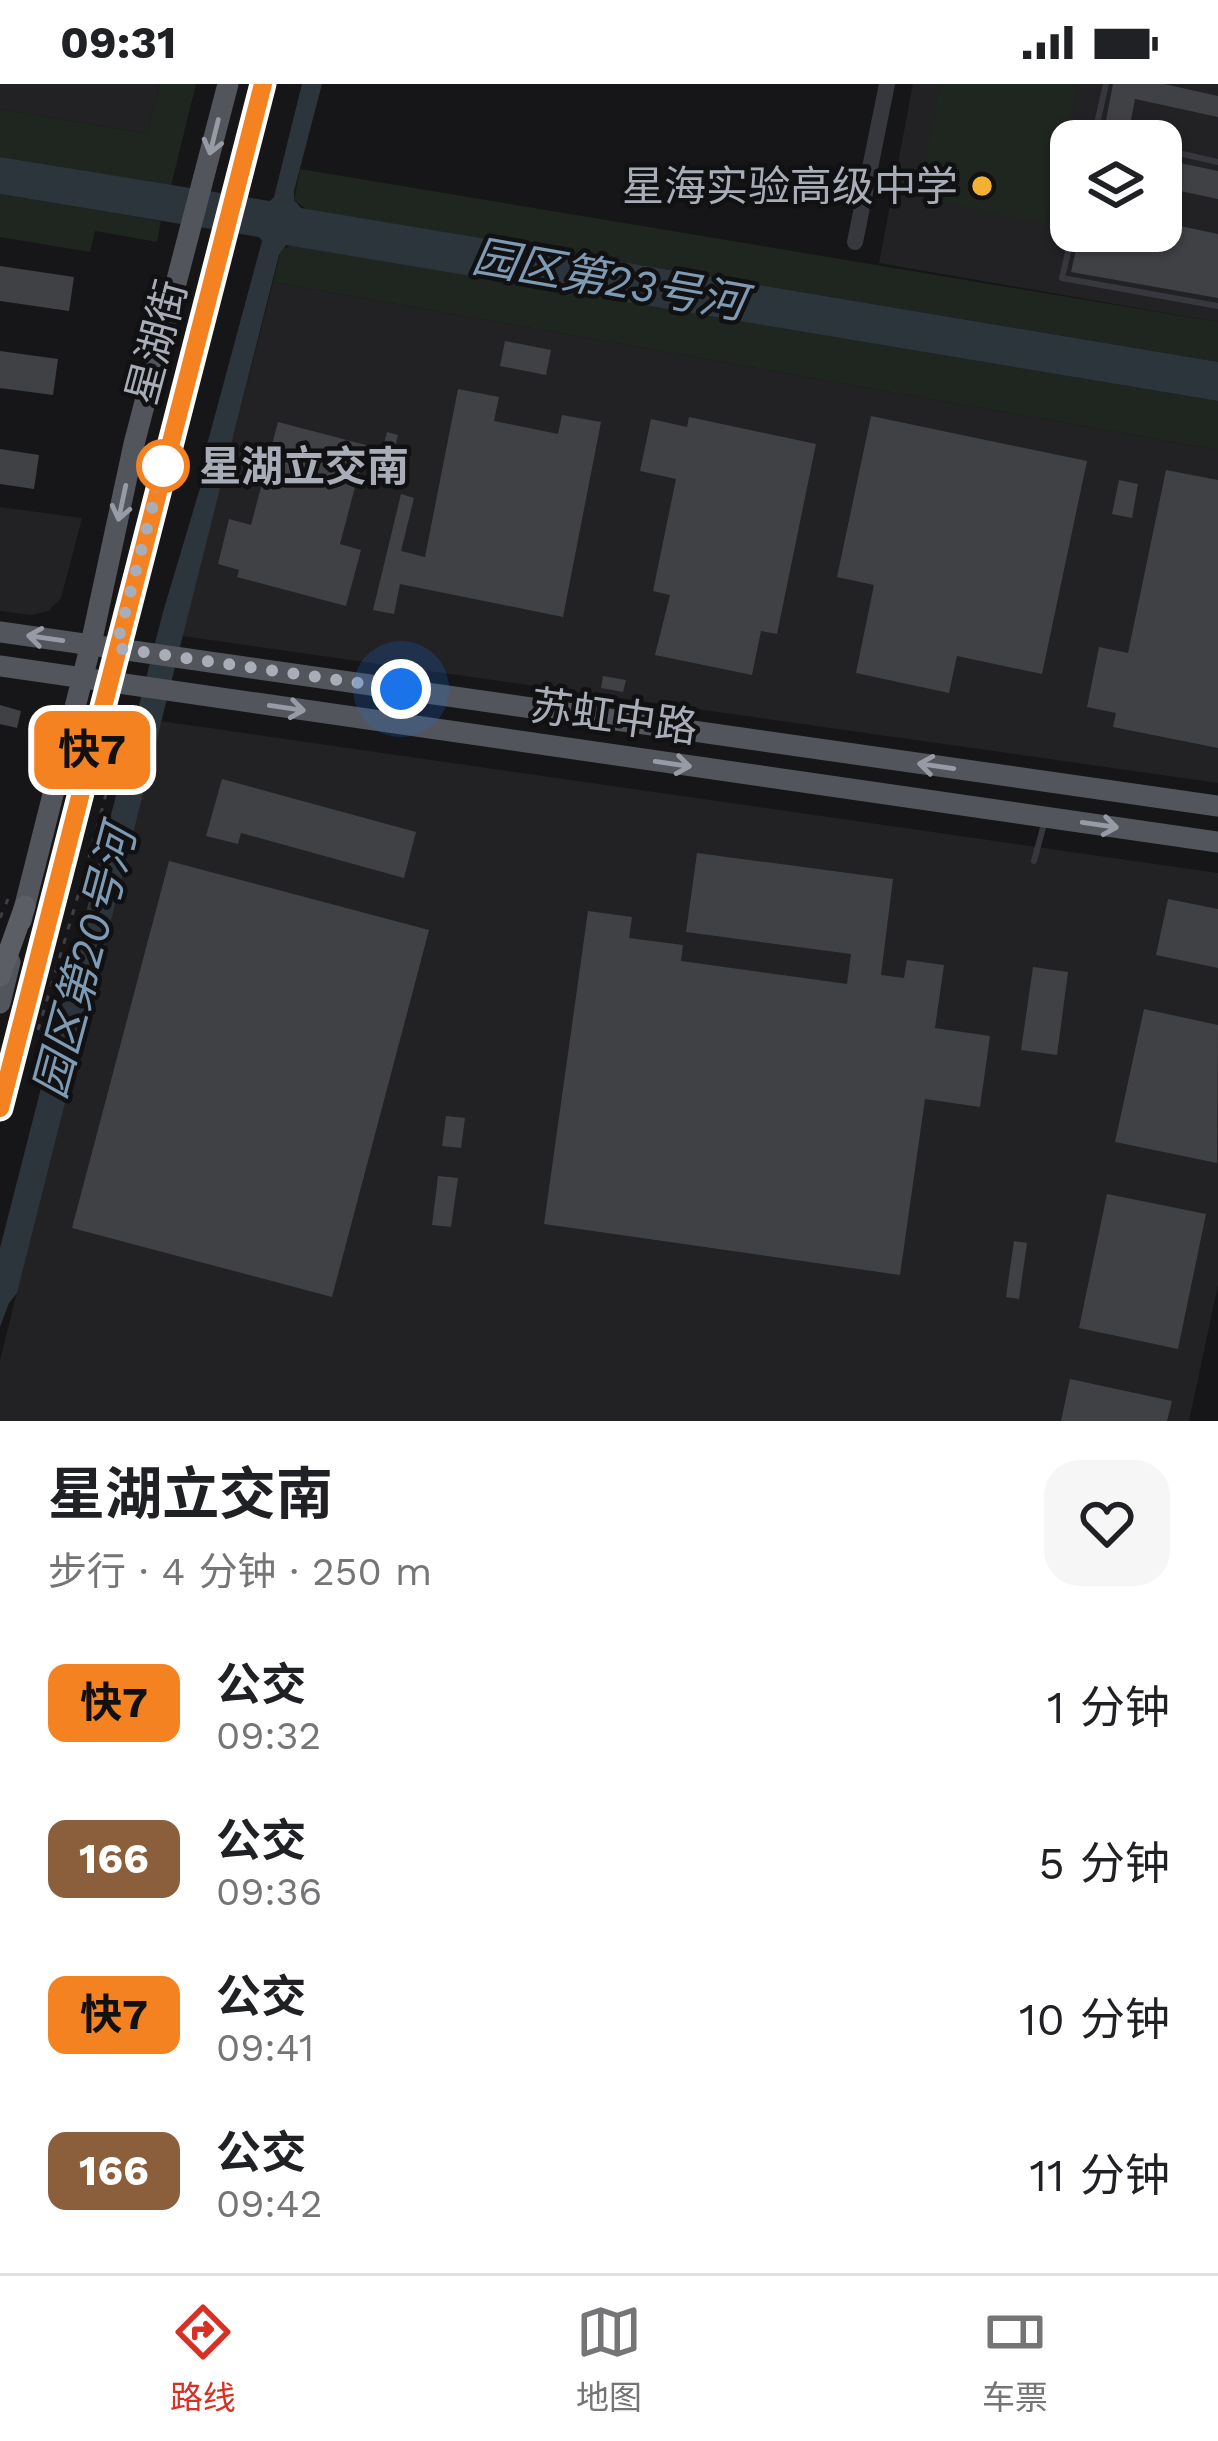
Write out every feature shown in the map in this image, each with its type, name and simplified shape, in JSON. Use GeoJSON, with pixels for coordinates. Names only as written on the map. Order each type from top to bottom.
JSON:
{"type":"FeatureCollection","features":[{"type":"Feature","properties":{"kind":"highway"},"geometry":{"type":"LineString","coordinates":[[0,976],[25,905]]}},
{"type":"Feature","properties":{"kind":"main road","name":"星湖街"},"geometry":{"type":"LineString","coordinates":[[0,1003],[91,644],[134,444],[228,84]]}},
{"type":"Feature","properties":{"kind":"main road","name":"星湖街"},"geometry":{"type":"LineString","coordinates":[[0,1108],[81,791],[127,686],[116,648],[262,84]]}},
{"type":"Feature","properties":{"kind":"main road","name":"苏虹中路"},"geometry":{"type":"LineString","coordinates":[[0,632],[1218,806]]}},
{"type":"Feature","properties":{"kind":"main road","name":"苏虹中路"},"geometry":{"type":"LineString","coordinates":[[0,665],[1218,842]]}},
{"type":"Feature","properties":{"kind":"street"},"geometry":{"type":"LineString","coordinates":[[855,242],[887,84]]}},
{"type":"Feature","properties":{"kind":"lane"},"geometry":{"type":"LineString","coordinates":[[1100,120],[1106,84]]}},
{"type":"Feature","properties":{"kind":"lane"},"geometry":{"type":"LineString","coordinates":[[1182,153],[1218,161]]}},
{"type":"Feature","properties":{"kind":"lane"},"geometry":{"type":"LineString","coordinates":[[1068,252],[1062,278],[1218,306]]}},
{"type":"Feature","properties":{"kind":"lane"},"geometry":{"type":"LineString","coordinates":[[1034,861],[1054,782]]}},
{"type":"Feature","properties":{"kind":"path"},"geometry":{"type":"LineString","coordinates":[[36,1038],[99,826],[127,686]]}},
{"type":"Feature","properties":{"kind":"shaded area"},"geometry":{"type":"Polygon","coordinates":[[[0,84],[160,84],[147,134],[0,109],[0,84]]]}},
{"type":"Feature","properties":{"kind":"shaded area"},"geometry":{"type":"Polygon","coordinates":[[[160,84],[196,84],[171,186],[0,157],[0,109],[147,134],[160,84]]]}},
{"type":"Feature","properties":{"kind":"shaded area","name":"星海实验高级中学"},"geometry":{"type":"Polygon","coordinates":[[[913,84],[1218,84],[1218,322],[879,263],[913,84]]]}},
{"type":"Feature","properties":{"kind":"shaded area"},"geometry":{"type":"Polygon","coordinates":[[[940,84],[1079,84],[1070,120],[1050,120],[1050,203],[1045,224],[919,197],[940,84]]]}},
{"type":"Feature","properties":{"kind":"shaded area"},"geometry":{"type":"Polygon","coordinates":[[[300,169],[1218,322],[1218,362],[306,209],[294,200],[300,169]]]}},
{"type":"Feature","properties":{"kind":"shaded area"},"geometry":{"type":"Polygon","coordinates":[[[0,194],[161,221],[157,242],[95,231],[90,252],[0,237],[0,194]]]}},
{"type":"Feature","properties":{"kind":"shaded area"},"geometry":{"type":"Polygon","coordinates":[[[293,244],[1218,401],[1218,450],[273,282],[281,250],[293,244]]]}},
{"type":"Feature","properties":{"kind":"shaded area"},"geometry":{"type":"Polygon","coordinates":[[[273,282],[1218,450],[1218,783],[182,636],[273,282]]]}},
{"type":"Feature","properties":{"kind":"shaded area"},"geometry":{"type":"Polygon","coordinates":[[[0,507],[82,518],[61,598],[48,611],[31,615],[0,611],[0,507]]]}},
{"type":"Feature","properties":{"kind":"shaded area"},"geometry":{"type":"Polygon","coordinates":[[[160,721],[1218,873],[1218,1285],[1189,1421],[0,1421],[0,1360],[160,721]]]}},
{"type":"Feature","properties":{"kind":"water"},"geometry":{"type":"Polygon","coordinates":[[[302,84],[322,84],[294,191],[301,208],[1218,362],[1218,401],[286,245],[279,255],[17,1293],[0,1327],[0,1248],[262,241],[0,194],[0,157],[270,201],[302,84]]]}},
{"type":"Feature","properties":{"kind":"building"},"geometry":{"type":"Polygon","coordinates":[[[1113,84],[1164,84],[1218,96],[1218,117],[1135,99],[1131,120],[1106,120],[1113,84]]]}},
{"type":"Feature","properties":{"kind":"building"},"geometry":{"type":"Polygon","coordinates":[[[1182,163],[1218,171],[1218,199],[1182,191],[1182,163]]]}},
{"type":"Feature","properties":{"kind":"building"},"geometry":{"type":"Polygon","coordinates":[[[1182,226],[1218,234],[1218,298],[1071,272],[1075,252],[1182,252],[1182,226]]]}},
{"type":"Feature","properties":{"kind":"building"},"geometry":{"type":"Polygon","coordinates":[[[0,266],[74,277],[69,311],[0,301],[0,266]]]}},
{"type":"Feature","properties":{"kind":"building"},"geometry":{"type":"Polygon","coordinates":[[[505,341],[551,350],[546,375],[500,366],[505,341]]]}},
{"type":"Feature","properties":{"kind":"building"},"geometry":{"type":"Polygon","coordinates":[[[0,351],[58,359],[53,395],[0,388],[0,351]]]}},
{"type":"Feature","properties":{"kind":"building"},"geometry":{"type":"Polygon","coordinates":[[[458,389],[499,397],[494,421],[558,434],[562,415],[601,422],[563,617],[400,584],[394,614],[373,610],[401,494],[414,498],[401,551],[425,557],[458,389]]]}},
{"type":"Feature","properties":{"kind":"building"},"geometry":{"type":"Polygon","coordinates":[[[871,416],[1087,461],[1042,674],[957,656],[949,693],[856,673],[874,585],[837,577],[871,416]]]}},
{"type":"Feature","properties":{"kind":"building"},"geometry":{"type":"Polygon","coordinates":[[[689,417],[816,444],[777,634],[761,631],[752,675],[655,655],[670,595],[653,591],[676,479],[640,471],[651,419],[687,427],[689,417]]]}},
{"type":"Feature","properties":{"kind":"building"},"geometry":{"type":"Polygon","coordinates":[[[278,422],[366,445],[340,544],[361,550],[346,606],[237,577],[239,570],[218,564],[229,519],[251,525],[278,422]]]}},
{"type":"Feature","properties":{"kind":"building"},"geometry":{"type":"Polygon","coordinates":[[[387,432],[398,435],[391,462],[380,459],[387,432]]]}},
{"type":"Feature","properties":{"kind":"building"},"geometry":{"type":"Polygon","coordinates":[[[0,449],[39,455],[34,489],[0,484],[0,449]]]}},
{"type":"Feature","properties":{"kind":"building"},"geometry":{"type":"Polygon","coordinates":[[[1166,470],[1218,480],[1218,748],[1113,727],[1116,713],[1087,707],[1099,647],[1128,653],[1166,470]]]}},
{"type":"Feature","properties":{"kind":"building"},"geometry":{"type":"Polygon","coordinates":[[[1119,480],[1138,484],[1132,518],[1112,514],[1119,480]]]}},
{"type":"Feature","properties":{"kind":"building"},"geometry":{"type":"Polygon","coordinates":[[[603,676],[626,680],[623,692],[601,688],[603,676]]]}},
{"type":"Feature","properties":{"kind":"building"},"geometry":{"type":"Polygon","coordinates":[[[0,705],[21,711],[17,728],[0,724],[0,705]]]}},
{"type":"Feature","properties":{"kind":"building"},"geometry":{"type":"Polygon","coordinates":[[[222,779],[416,832],[404,878],[241,833],[238,844],[206,836],[222,779]]]}},
{"type":"Feature","properties":{"kind":"building"},"geometry":{"type":"Polygon","coordinates":[[[697,853],[893,879],[881,975],[904,978],[907,960],[944,965],[935,1028],[990,1036],[980,1107],[925,1099],[900,1275],[544,1224],[588,911],[632,917],[629,938],[683,945],[681,961],[847,984],[851,954],[686,932],[697,853]]]}},
{"type":"Feature","properties":{"kind":"building"},"geometry":{"type":"Polygon","coordinates":[[[169,861],[429,930],[332,1297],[72,1228],[169,861]]]}},
{"type":"Feature","properties":{"kind":"building"},"geometry":{"type":"Polygon","coordinates":[[[1168,899],[1218,909],[1218,968],[1156,955],[1168,899]]]}},
{"type":"Feature","properties":{"kind":"building"},"geometry":{"type":"Polygon","coordinates":[[[1033,967],[1068,972],[1057,1055],[1021,1050],[1033,967]]]}},
{"type":"Feature","properties":{"kind":"building"},"geometry":{"type":"Polygon","coordinates":[[[1144,1009],[1218,1025],[1217,1163],[1115,1142],[1144,1009]]]}},
{"type":"Feature","properties":{"kind":"building"},"geometry":{"type":"Polygon","coordinates":[[[446,1116],[465,1118],[461,1148],[442,1146],[446,1116]]]}},
{"type":"Feature","properties":{"kind":"building"},"geometry":{"type":"Polygon","coordinates":[[[438,1176],[458,1178],[451,1227],[432,1225],[438,1176]]]}},
{"type":"Feature","properties":{"kind":"building"},"geometry":{"type":"Polygon","coordinates":[[[1107,1194],[1206,1214],[1178,1349],[1079,1328],[1107,1194]]]}},
{"type":"Feature","properties":{"kind":"building"},"geometry":{"type":"Polygon","coordinates":[[[1014,1241],[1027,1243],[1019,1299],[1006,1297],[1014,1241]]]}},
{"type":"Feature","properties":{"kind":"building"},"geometry":{"type":"Polygon","coordinates":[[[1070,1379],[1172,1401],[1167,1421],[1061,1421],[1070,1379]]]}},
{"type":"Feature","properties":{"kind":"bus line","name":"快7"},"geometry":{"type":"LineString","coordinates":[[0,1108],[263,84]]}},
{"type":"Feature","properties":{"kind":"place","name":"星海实验高级中学"},"geometry":{"type":"Point","coordinates":[982,186]}},
{"type":"Feature","properties":{"kind":"place","name":"星湖立交南"},"geometry":{"type":"Point","coordinates":[163,466]}},
{"type":"Feature","properties":{"kind":"route"},"geometry":{"type":"LineString","coordinates":[[163,466],[116,648],[401,689]]}},
{"type":"Feature","properties":{"kind":"water label","name":"园区第23号河"},"geometry":{"type":"Point","coordinates":[609,279]}},
{"type":"Feature","properties":{"kind":"water label","name":"园区第20号河"},"geometry":{"type":"Point","coordinates":[84,962]}}]}
